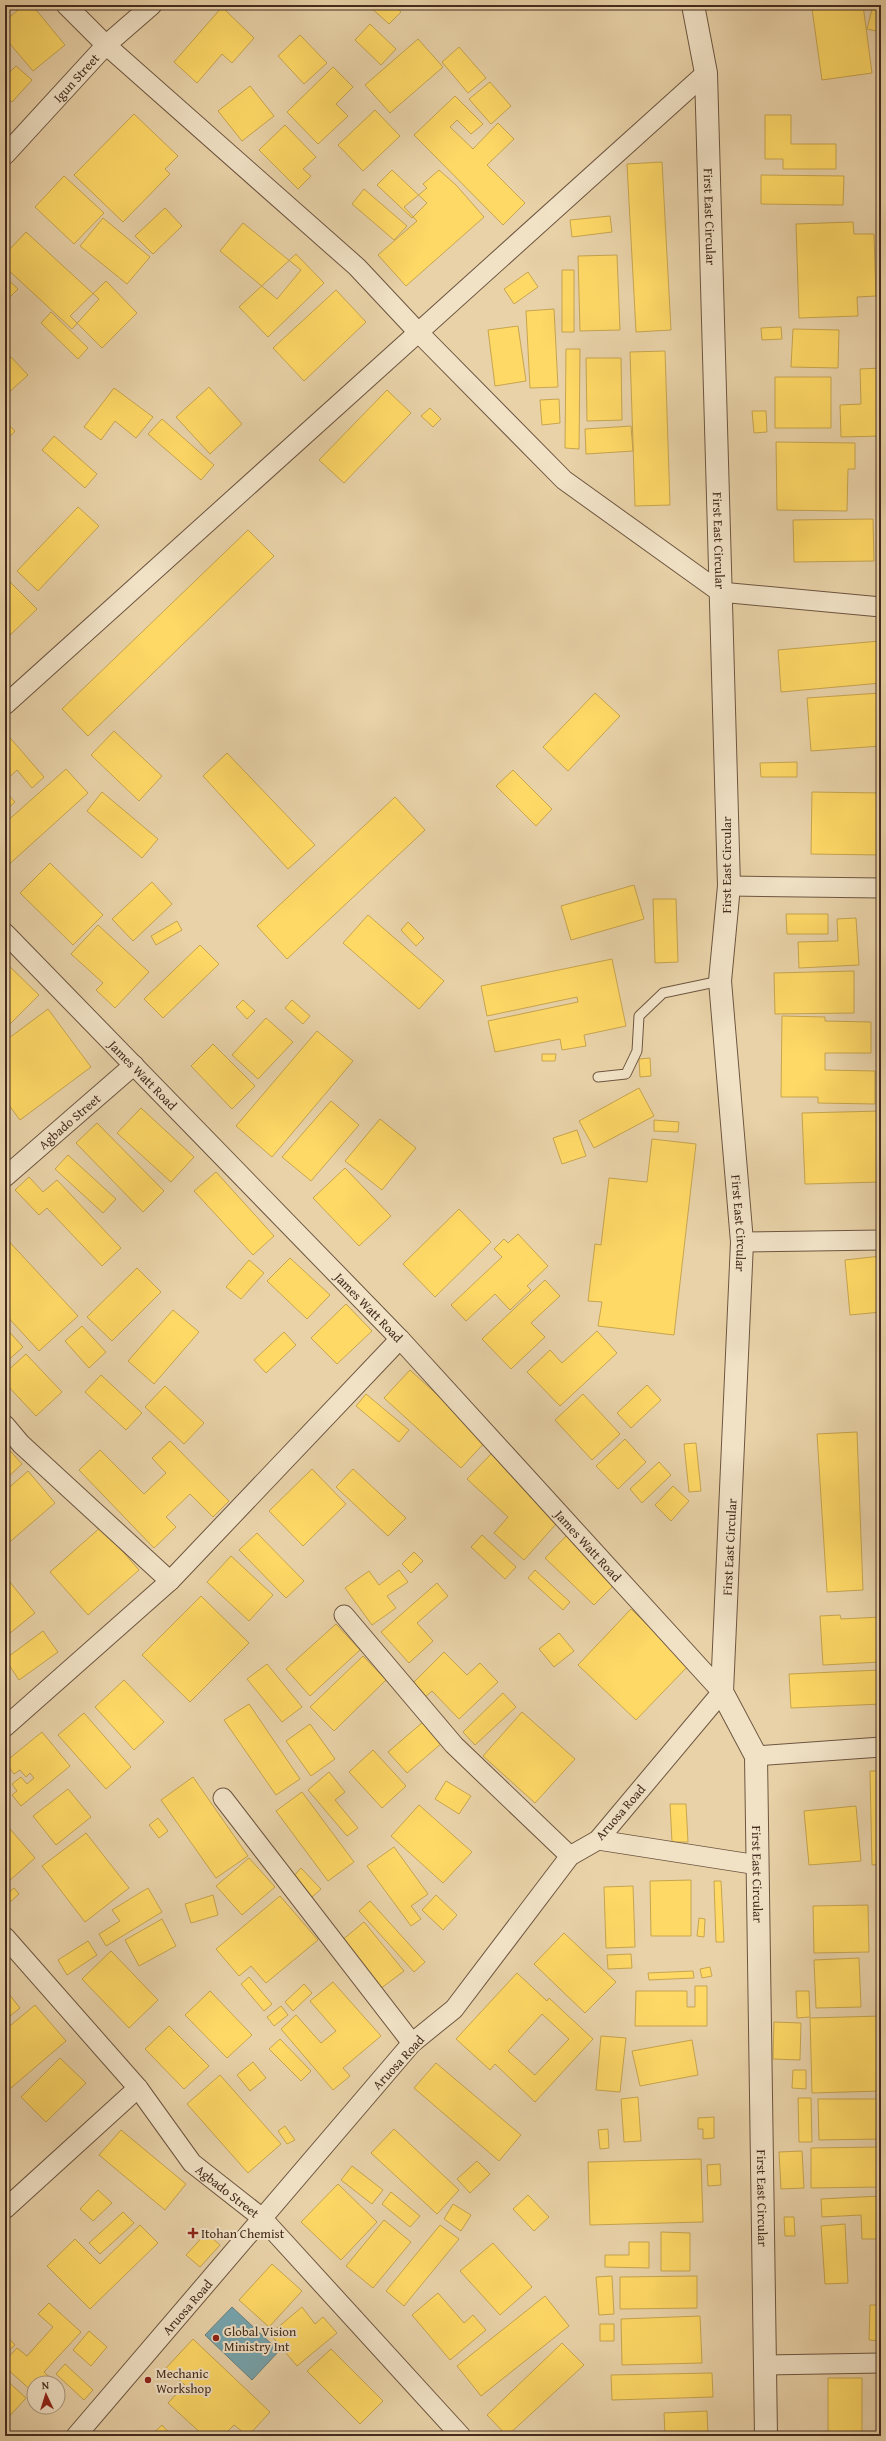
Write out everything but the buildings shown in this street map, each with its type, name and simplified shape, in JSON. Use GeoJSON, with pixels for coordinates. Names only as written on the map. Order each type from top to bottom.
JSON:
{"type":"FeatureCollection","features":[{"type":"Feature","properties":{"kind":"street"},"geometry":{"type":"LineString","coordinates":[[66,5],[106,45],[357,267],[417,331],[564,480],[720,592],[881,607]]}},
{"type":"Feature","properties":{"kind":"street","name":"Igun Street"},"geometry":{"type":"LineString","coordinates":[[5,155],[106,45],[152,5]]}},
{"type":"Feature","properties":{"kind":"street","name":"First East Circular"},"geometry":{"type":"LineString","coordinates":[[693,5],[706,73],[729,886],[720,981],[742,1242],[722,1692],[756,1756],[766,2436]]}},
{"type":"Feature","properties":{"kind":"street"},"geometry":{"type":"LineString","coordinates":[[5,705],[417,331],[706,73]]}},
{"type":"Feature","properties":{"kind":"street"},"geometry":{"type":"LineString","coordinates":[[729,886],[881,888]]}},
{"type":"Feature","properties":{"kind":"street","name":"James Watt Road"},"geometry":{"type":"LineString","coordinates":[[5,933],[400,1339],[722,1692]]}},
{"type":"Feature","properties":{"kind":"street","name":"Agbado Street"},"geometry":{"type":"LineString","coordinates":[[5,1177],[134,1065]]}},
{"type":"Feature","properties":{"kind":"street"},"geometry":{"type":"LineString","coordinates":[[742,1242],[881,1240]]}},
{"type":"Feature","properties":{"kind":"street"},"geometry":{"type":"LineString","coordinates":[[5,1727],[170,1580],[400,1339]]}},
{"type":"Feature","properties":{"kind":"street"},"geometry":{"type":"LineString","coordinates":[[5,1425],[21,1444],[170,1580]]}},
{"type":"Feature","properties":{"kind":"street"},"geometry":{"type":"LineString","coordinates":[[344,1615],[454,1745],[570,1856]]}},
{"type":"Feature","properties":{"kind":"street","name":"Aruosa Road"},"geometry":{"type":"LineString","coordinates":[[76,2436],[412,2043],[454,2009],[570,1856],[598,1840],[722,1692]]}},
{"type":"Feature","properties":{"kind":"street"},"geometry":{"type":"LineString","coordinates":[[756,1756],[881,1747]]}},
{"type":"Feature","properties":{"kind":"street"},"geometry":{"type":"LineString","coordinates":[[223,1798],[412,2043]]}},
{"type":"Feature","properties":{"kind":"street"},"geometry":{"type":"LineString","coordinates":[[598,1840],[758,1866]]}},
{"type":"Feature","properties":{"kind":"street","name":"Agbado Street"},"geometry":{"type":"LineString","coordinates":[[5,1936],[138,2088],[192,2163],[262,2218],[461,2436]]}},
{"type":"Feature","properties":{"kind":"street"},"geometry":{"type":"LineString","coordinates":[[5,2209],[138,2088]]}},
{"type":"Feature","properties":{"kind":"street"},"geometry":{"type":"LineString","coordinates":[[765,2365],[881,2363]]}},
{"type":"Feature","properties":{"kind":"lane"},"geometry":{"type":"LineString","coordinates":[[598,1077],[626,1074],[638,1051],[639,1016],[663,993],[720,981]]}},
{"type":"Feature","properties":{"kind":"place","name":"Itohan Chemist"},"geometry":{"type":"Point","coordinates":[193,2233]}},
{"type":"Feature","properties":{"kind":"place","name":"Global Vision Ministry Int"},"geometry":{"type":"Point","coordinates":[216,2338]}},
{"type":"Feature","properties":{"kind":"place","name":"Mechanic Workshop"},"geometry":{"type":"Point","coordinates":[148,2380]}}]}
